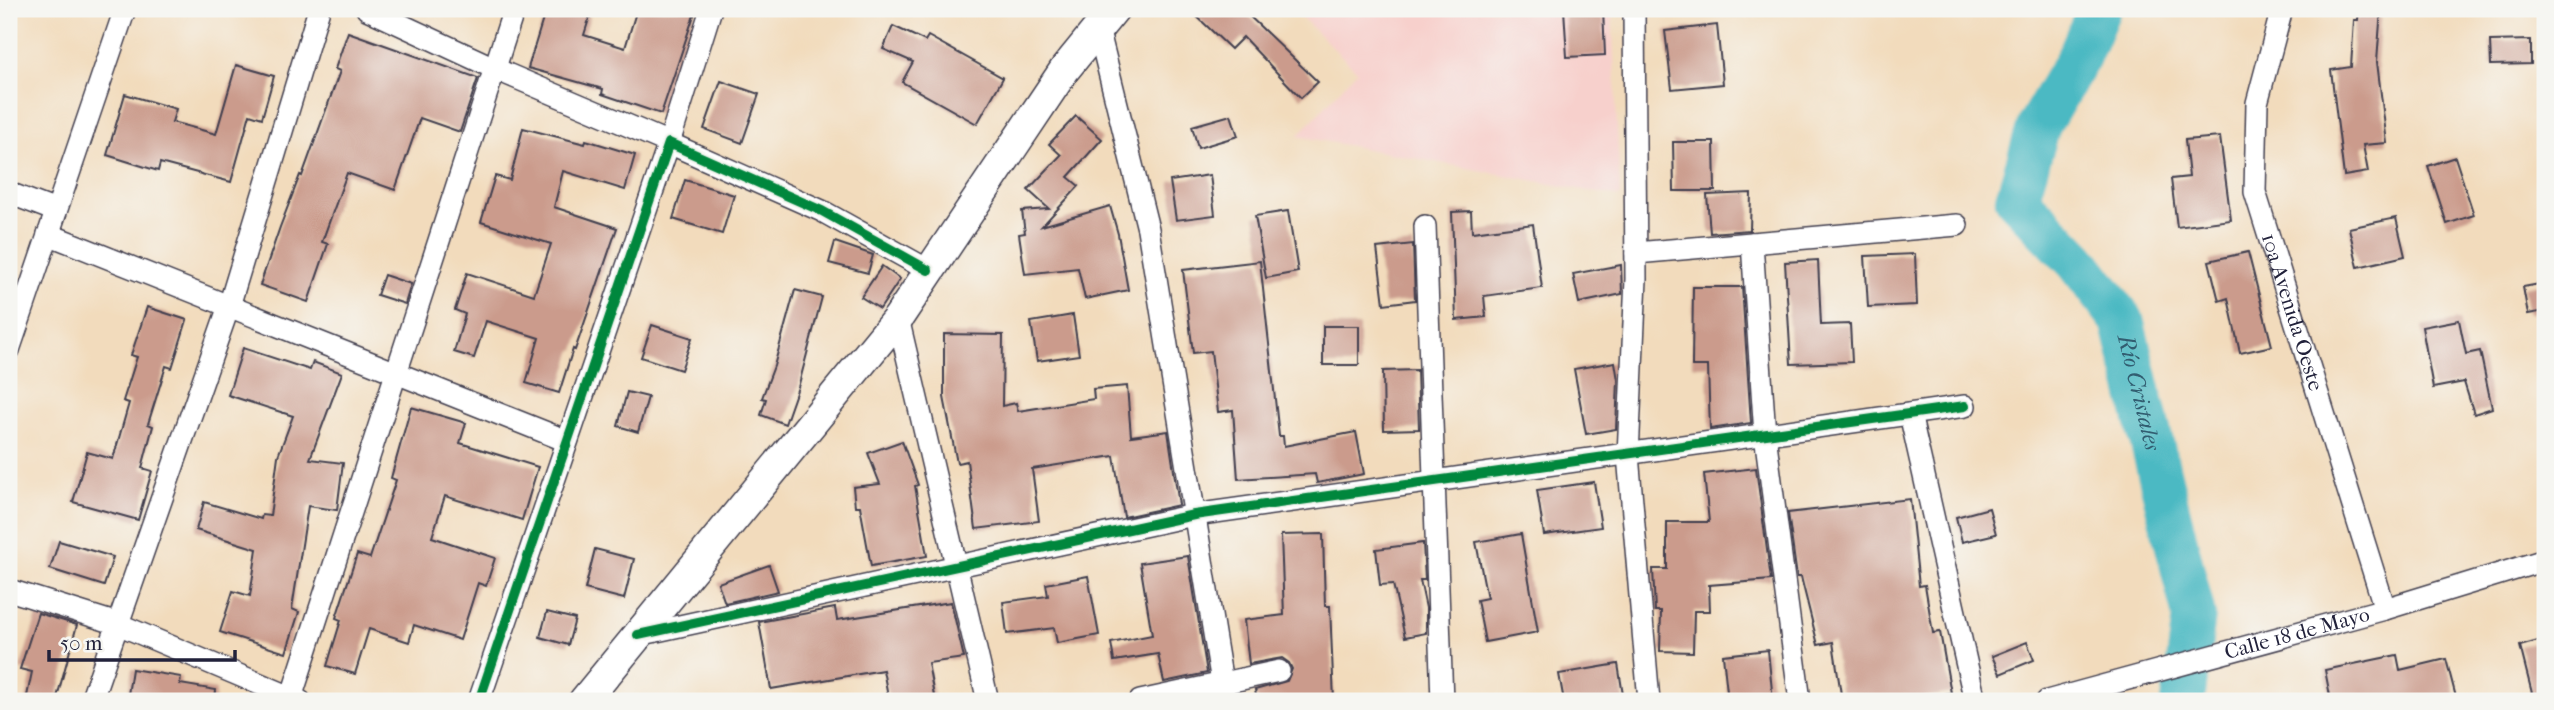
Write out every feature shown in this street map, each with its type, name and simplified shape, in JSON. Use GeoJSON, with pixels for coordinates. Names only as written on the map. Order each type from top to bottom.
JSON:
{"type":"FeatureCollection","features":[{"type":"Feature","properties":{"kind":"street"},"geometry":{"type":"LineString","coordinates":[[9,350],[125,9]]}},
{"type":"Feature","properties":{"kind":"street"},"geometry":{"type":"LineString","coordinates":[[91,701],[229,306],[319,9]]}},
{"type":"Feature","properties":{"kind":"street"},"geometry":{"type":"LineString","coordinates":[[368,9],[495,68],[822,211],[928,270]]}},
{"type":"Feature","properties":{"kind":"street"},"geometry":{"type":"LineString","coordinates":[[9,590],[118,624],[295,700],[396,373],[514,9]]}},
{"type":"Feature","properties":{"kind":"street"},"geometry":{"type":"LineString","coordinates":[[479,701],[669,143],[711,9]]}},
{"type":"Feature","properties":{"kind":"street"},"geometry":{"type":"LineString","coordinates":[[1634,9],[1636,253],[1629,455],[1649,701]]}},
{"type":"Feature","properties":{"kind":"street","name":"10a Avenida Oeste"},"geometry":{"type":"LineString","coordinates":[[2282,9],[2257,103],[2255,192],[2385,609]]}},
{"type":"Feature","properties":{"kind":"street"},"geometry":{"type":"LineString","coordinates":[[584,701],[898,318],[1065,69],[1106,18]]}},
{"type":"Feature","properties":{"kind":"street"},"geometry":{"type":"LineString","coordinates":[[1106,18],[1148,229],[1223,692]]}},
{"type":"Feature","properties":{"kind":"street"},"geometry":{"type":"LineString","coordinates":[[9,193],[56,211]]}},
{"type":"Feature","properties":{"kind":"street"},"geometry":{"type":"LineString","coordinates":[[1636,253],[1957,225]]}},
{"type":"Feature","properties":{"kind":"street"},"geometry":{"type":"LineString","coordinates":[[1425,226],[1442,701]]}},
{"type":"Feature","properties":{"kind":"street"},"geometry":{"type":"LineString","coordinates":[[48,234],[567,441]]}},
{"type":"Feature","properties":{"kind":"street"},"geometry":{"type":"LineString","coordinates":[[1752,243],[1765,435],[1800,701]]}},
{"type":"Feature","properties":{"kind":"street"},"geometry":{"type":"LineString","coordinates":[[898,318],[988,701]]}},
{"type":"Feature","properties":{"kind":"street"},"geometry":{"type":"LineString","coordinates":[[638,635],[1194,515],[1965,406]]}},
{"type":"Feature","properties":{"kind":"street"},"geometry":{"type":"LineString","coordinates":[[1910,414],[1975,701]]}},
{"type":"Feature","properties":{"kind":"street","name":"Calle 18 de Mayo"},"geometry":{"type":"LineString","coordinates":[[2047,701],[2385,609],[2545,561]]}},
{"type":"Feature","properties":{"kind":"street"},"geometry":{"type":"LineString","coordinates":[[1140,701],[1223,692],[1279,671]]}},
{"type":"Feature","properties":{"kind":"shaded area"},"geometry":{"type":"Polygon","coordinates":[[[1293,9],[1612,9],[1620,197],[1298,136],[1357,71],[1293,9]]]}},
{"type":"Feature","properties":{"kind":"building"},"geometry":{"type":"Polygon","coordinates":[[[546,9],[565,9],[590,16],[584,35],[625,48],[637,9],[696,9],[661,114],[602,94],[603,89],[528,68],[546,9]]]}},
{"type":"Feature","properties":{"kind":"building"},"geometry":{"type":"Polygon","coordinates":[[[1189,9],[1242,9],[1318,82],[1301,98],[1243,37],[1231,49],[1189,9]]]}},
{"type":"Feature","properties":{"kind":"building"},"geometry":{"type":"Polygon","coordinates":[[[1564,9],[1603,9],[1605,55],[1567,57],[1564,9]]]}},
{"type":"Feature","properties":{"kind":"building"},"geometry":{"type":"Polygon","coordinates":[[[2359,9],[2381,9],[2377,62],[2387,143],[2363,145],[2368,172],[2344,176],[2331,70],[2351,67],[2354,20],[2358,20],[2359,9]]]}},
{"type":"Feature","properties":{"kind":"building"},"geometry":{"type":"Polygon","coordinates":[[[1717,25],[1723,84],[1672,89],[1665,31],[1717,25]]]}},
{"type":"Feature","properties":{"kind":"building"},"geometry":{"type":"Polygon","coordinates":[[[893,26],[925,41],[928,36],[1003,78],[977,124],[902,82],[913,62],[883,49],[893,26]]]}},
{"type":"Feature","properties":{"kind":"building"},"geometry":{"type":"Polygon","coordinates":[[[348,32],[478,78],[460,132],[420,118],[395,190],[347,173],[322,242],[328,244],[308,302],[260,285],[340,71],[335,69],[348,32]]]}},
{"type":"Feature","properties":{"kind":"building"},"geometry":{"type":"Polygon","coordinates":[[[2531,40],[2531,64],[2491,65],[2490,41],[2531,40]]]}},
{"type":"Feature","properties":{"kind":"building"},"geometry":{"type":"Polygon","coordinates":[[[236,65],[274,76],[262,118],[250,114],[231,182],[160,163],[158,171],[107,155],[125,94],[176,109],[172,122],[216,134],[236,65]]]}},
{"type":"Feature","properties":{"kind":"building"},"geometry":{"type":"Polygon","coordinates":[[[721,81],[759,94],[742,143],[704,129],[721,81]]]}},
{"type":"Feature","properties":{"kind":"building"},"geometry":{"type":"Polygon","coordinates":[[[1231,115],[1238,136],[1198,148],[1192,126],[1231,115]]]}},
{"type":"Feature","properties":{"kind":"building"},"geometry":{"type":"Polygon","coordinates":[[[1076,116],[1102,139],[1068,177],[1079,186],[1042,226],[1110,206],[1128,290],[1085,299],[1078,268],[1025,274],[1019,234],[1025,233],[1022,211],[1049,209],[1028,190],[1061,155],[1049,144],[1076,116]]]}},
{"type":"Feature","properties":{"kind":"building"},"geometry":{"type":"Polygon","coordinates":[[[523,128],[585,144],[586,140],[635,155],[625,190],[563,171],[554,207],[617,228],[559,393],[526,383],[539,338],[486,321],[474,358],[454,352],[465,314],[455,310],[467,273],[534,295],[551,244],[481,222],[495,176],[510,180],[523,128]]]}},
{"type":"Feature","properties":{"kind":"building"},"geometry":{"type":"Polygon","coordinates":[[[2220,137],[2231,220],[2177,227],[2171,179],[2189,177],[2185,140],[2220,137]]]}},
{"type":"Feature","properties":{"kind":"building"},"geometry":{"type":"Polygon","coordinates":[[[1673,142],[1714,142],[1715,191],[1674,191],[1673,142]]]}},
{"type":"Feature","properties":{"kind":"building"},"geometry":{"type":"Polygon","coordinates":[[[2455,157],[2474,215],[2447,224],[2428,166],[2455,157]]]}},
{"type":"Feature","properties":{"kind":"building"},"geometry":{"type":"Polygon","coordinates":[[[1210,175],[1215,215],[1176,220],[1170,181],[1210,175]]]}},
{"type":"Feature","properties":{"kind":"building"},"geometry":{"type":"Polygon","coordinates":[[[685,180],[734,195],[722,234],[673,219],[685,180]]]}},
{"type":"Feature","properties":{"kind":"building"},"geometry":{"type":"Polygon","coordinates":[[[1751,193],[1750,230],[1710,233],[1707,195],[1751,193]]]}},
{"type":"Feature","properties":{"kind":"building"},"geometry":{"type":"Polygon","coordinates":[[[1288,211],[1298,272],[1266,278],[1255,216],[1288,211]]]}},
{"type":"Feature","properties":{"kind":"building"},"geometry":{"type":"Polygon","coordinates":[[[1471,211],[1472,232],[1533,224],[1542,288],[1484,296],[1486,317],[1456,320],[1452,212],[1471,211]]]}},
{"type":"Feature","properties":{"kind":"building"},"geometry":{"type":"Polygon","coordinates":[[[2396,218],[2405,256],[2358,267],[2349,228],[2396,218]]]}},
{"type":"Feature","properties":{"kind":"building"},"geometry":{"type":"Polygon","coordinates":[[[835,242],[873,255],[868,273],[829,263],[835,242]]]}},
{"type":"Feature","properties":{"kind":"building"},"geometry":{"type":"Polygon","coordinates":[[[1413,244],[1415,300],[1384,304],[1377,248],[1413,244]]]}},
{"type":"Feature","properties":{"kind":"building"},"geometry":{"type":"Polygon","coordinates":[[[2248,252],[2272,346],[2240,353],[2228,298],[2219,301],[2209,261],[2248,252]]]}},
{"type":"Feature","properties":{"kind":"building"},"geometry":{"type":"Polygon","coordinates":[[[1915,254],[1917,305],[1868,307],[1865,256],[1915,254]]]}},
{"type":"Feature","properties":{"kind":"building"},"geometry":{"type":"Polygon","coordinates":[[[1818,260],[1821,325],[1850,324],[1852,362],[1791,364],[1785,262],[1818,260]]]}},
{"type":"Feature","properties":{"kind":"building"},"geometry":{"type":"Polygon","coordinates":[[[1260,261],[1279,436],[1283,436],[1284,446],[1356,432],[1364,474],[1317,483],[1315,474],[1238,479],[1233,410],[1218,412],[1211,351],[1193,353],[1183,270],[1260,261]]]}},
{"type":"Feature","properties":{"kind":"building"},"geometry":{"type":"Polygon","coordinates":[[[1621,265],[1622,294],[1579,303],[1573,274],[1621,265]]]}},
{"type":"Feature","properties":{"kind":"building"},"geometry":{"type":"Polygon","coordinates":[[[882,266],[900,279],[880,309],[861,297],[882,266]]]}},
{"type":"Feature","properties":{"kind":"building"},"geometry":{"type":"Polygon","coordinates":[[[384,275],[411,284],[405,304],[377,295],[384,275]]]}},
{"type":"Feature","properties":{"kind":"building"},"geometry":{"type":"Polygon","coordinates":[[[2545,283],[2545,311],[2528,314],[2523,287],[2545,283]]]}},
{"type":"Feature","properties":{"kind":"building"},"geometry":{"type":"Polygon","coordinates":[[[1693,287],[1742,287],[1751,423],[1710,429],[1708,366],[1692,366],[1693,287]]]}},
{"type":"Feature","properties":{"kind":"building"},"geometry":{"type":"Polygon","coordinates":[[[795,290],[822,297],[799,384],[785,424],[761,415],[766,399],[762,398],[774,366],[795,290]]]}},
{"type":"Feature","properties":{"kind":"building"},"geometry":{"type":"Polygon","coordinates":[[[147,307],[187,320],[172,368],[166,366],[148,424],[153,426],[142,468],[152,471],[138,520],[73,502],[87,452],[113,459],[129,403],[123,401],[137,357],[131,355],[147,307]]]}},
{"type":"Feature","properties":{"kind":"building"},"geometry":{"type":"Polygon","coordinates":[[[1073,315],[1079,355],[1037,361],[1031,322],[1073,315]]]}},
{"type":"Feature","properties":{"kind":"building"},"geometry":{"type":"Polygon","coordinates":[[[2459,320],[2466,354],[2480,351],[2492,408],[2474,414],[2464,382],[2433,388],[2422,327],[2459,320]]]}},
{"type":"Feature","properties":{"kind":"building"},"geometry":{"type":"Polygon","coordinates":[[[652,325],[692,338],[681,370],[641,357],[652,325]]]}},
{"type":"Feature","properties":{"kind":"building"},"geometry":{"type":"Polygon","coordinates":[[[1323,326],[1359,326],[1359,365],[1323,365],[1323,326]]]}},
{"type":"Feature","properties":{"kind":"building"},"geometry":{"type":"Polygon","coordinates":[[[944,334],[1003,335],[1002,406],[1016,403],[1018,411],[1094,399],[1093,389],[1127,386],[1131,436],[1168,431],[1179,505],[1124,517],[1114,456],[1032,469],[1039,521],[976,529],[967,461],[957,463],[944,397],[944,334]]]}},
{"type":"Feature","properties":{"kind":"building"},"geometry":{"type":"Polygon","coordinates":[[[243,348],[310,370],[313,362],[342,373],[310,459],[343,463],[337,510],[308,506],[292,609],[299,612],[286,653],[220,632],[233,591],[250,596],[257,549],[196,530],[204,502],[261,519],[262,515],[270,516],[278,456],[293,416],[228,395],[243,348]]]}},
{"type":"Feature","properties":{"kind":"building"},"geometry":{"type":"Polygon","coordinates":[[[1615,362],[1618,380],[1616,429],[1586,434],[1574,369],[1615,362]]]}},
{"type":"Feature","properties":{"kind":"building"},"geometry":{"type":"Polygon","coordinates":[[[1417,370],[1419,429],[1384,430],[1383,371],[1417,370]]]}},
{"type":"Feature","properties":{"kind":"building"},"geometry":{"type":"Polygon","coordinates":[[[627,392],[648,397],[638,432],[618,426],[627,392]]]}},
{"type":"Feature","properties":{"kind":"building"},"geometry":{"type":"Polygon","coordinates":[[[411,407],[466,423],[460,443],[538,467],[522,520],[445,496],[432,537],[495,558],[486,586],[478,583],[460,640],[414,625],[409,642],[369,629],[355,674],[327,666],[341,620],[336,618],[357,554],[370,558],[396,480],[391,478],[411,407]]]}},
{"type":"Feature","properties":{"kind":"building"},"geometry":{"type":"Polygon","coordinates":[[[902,441],[918,485],[915,486],[927,556],[871,566],[860,506],[855,506],[853,487],[880,484],[868,453],[902,441]]]}},
{"type":"Feature","properties":{"kind":"building"},"geometry":{"type":"Polygon","coordinates":[[[1756,468],[1771,580],[1709,585],[1710,611],[1694,611],[1693,652],[1660,651],[1661,611],[1655,611],[1653,569],[1667,569],[1667,522],[1709,522],[1704,474],[1756,468]]]}},
{"type":"Feature","properties":{"kind":"building"},"geometry":{"type":"Polygon","coordinates":[[[1594,482],[1601,527],[1544,535],[1537,490],[1594,482]]]}},
{"type":"Feature","properties":{"kind":"building"},"geometry":{"type":"Polygon","coordinates":[[[1910,499],[1919,586],[1925,585],[1933,633],[1940,632],[1951,693],[1902,701],[1842,701],[1833,642],[1818,645],[1801,577],[1797,577],[1788,513],[1910,499]]]}},
{"type":"Feature","properties":{"kind":"building"},"geometry":{"type":"Polygon","coordinates":[[[1989,508],[1996,534],[1962,542],[1956,517],[1989,508]]]}},
{"type":"Feature","properties":{"kind":"building"},"geometry":{"type":"Polygon","coordinates":[[[1323,534],[1325,606],[1330,606],[1334,701],[1257,701],[1255,690],[1287,681],[1292,669],[1282,658],[1249,664],[1244,620],[1284,615],[1281,535],[1323,534]]]}},
{"type":"Feature","properties":{"kind":"building"},"geometry":{"type":"Polygon","coordinates":[[[1521,534],[1538,632],[1485,642],[1477,600],[1487,598],[1476,542],[1521,534]]]}},
{"type":"Feature","properties":{"kind":"building"},"geometry":{"type":"Polygon","coordinates":[[[59,541],[113,557],[104,586],[50,569],[59,541]]]}},
{"type":"Feature","properties":{"kind":"building"},"geometry":{"type":"Polygon","coordinates":[[[1423,543],[1425,580],[1420,580],[1426,608],[1426,633],[1405,637],[1393,584],[1380,585],[1376,549],[1423,543]]]}},
{"type":"Feature","properties":{"kind":"building"},"geometry":{"type":"Polygon","coordinates":[[[595,549],[634,559],[624,599],[585,589],[595,549]]]}},
{"type":"Feature","properties":{"kind":"building"},"geometry":{"type":"Polygon","coordinates":[[[1188,556],[1207,673],[1164,682],[1158,654],[1114,661],[1111,643],[1152,635],[1140,563],[1188,556]]]}},
{"type":"Feature","properties":{"kind":"building"},"geometry":{"type":"Polygon","coordinates":[[[769,565],[778,591],[725,603],[718,583],[769,565]]]}},
{"type":"Feature","properties":{"kind":"building"},"geometry":{"type":"Polygon","coordinates":[[[1088,576],[1099,635],[1057,643],[1054,628],[1007,634],[1003,602],[1048,596],[1046,584],[1088,576]]]}},
{"type":"Feature","properties":{"kind":"building"},"geometry":{"type":"Polygon","coordinates":[[[951,602],[964,658],[928,663],[935,701],[889,701],[883,670],[771,689],[759,622],[835,608],[837,620],[951,602]]]}},
{"type":"Feature","properties":{"kind":"building"},"geometry":{"type":"Polygon","coordinates":[[[547,612],[575,619],[568,645],[540,637],[547,612]]]}},
{"type":"Feature","properties":{"kind":"building"},"geometry":{"type":"Polygon","coordinates":[[[38,613],[77,625],[56,701],[26,701],[32,672],[20,669],[38,613]]]}},
{"type":"Feature","properties":{"kind":"building"},"geometry":{"type":"Polygon","coordinates":[[[2545,639],[2545,701],[2534,701],[2520,646],[2545,639]]]}},
{"type":"Feature","properties":{"kind":"building"},"geometry":{"type":"Polygon","coordinates":[[[2027,642],[2034,660],[2000,674],[1992,656],[2027,642]]]}},
{"type":"Feature","properties":{"kind":"building"},"geometry":{"type":"Polygon","coordinates":[[[1768,650],[1773,701],[1728,701],[1723,655],[1768,650]]]}},
{"type":"Feature","properties":{"kind":"building"},"geometry":{"type":"Polygon","coordinates":[[[2397,655],[2400,670],[2446,659],[2457,701],[2331,701],[2325,670],[2397,655]]]}},
{"type":"Feature","properties":{"kind":"building"},"geometry":{"type":"Polygon","coordinates":[[[1618,664],[1624,701],[1564,701],[1559,674],[1618,664]]]}},
{"type":"Feature","properties":{"kind":"building"},"geometry":{"type":"Polygon","coordinates":[[[132,669],[181,677],[180,684],[216,690],[215,701],[127,701],[132,669]]]}},
{"type":"Feature","properties":{"kind":"waterway","name":"Río Cristales"},"geometry":{"type":"LineString","coordinates":[[2099,9],[2079,56],[2039,125],[2017,199],[2077,261],[2122,320],[2194,616],[2183,701]]}},
{"type":"Feature","properties":{"kind":"cycle path"},"geometry":{"type":"LineString","coordinates":[[479,701],[669,143],[822,211],[928,270]]}},
{"type":"Feature","properties":{"kind":"cycle path"},"geometry":{"type":"LineString","coordinates":[[638,635],[1194,515],[1965,406]]}}]}
